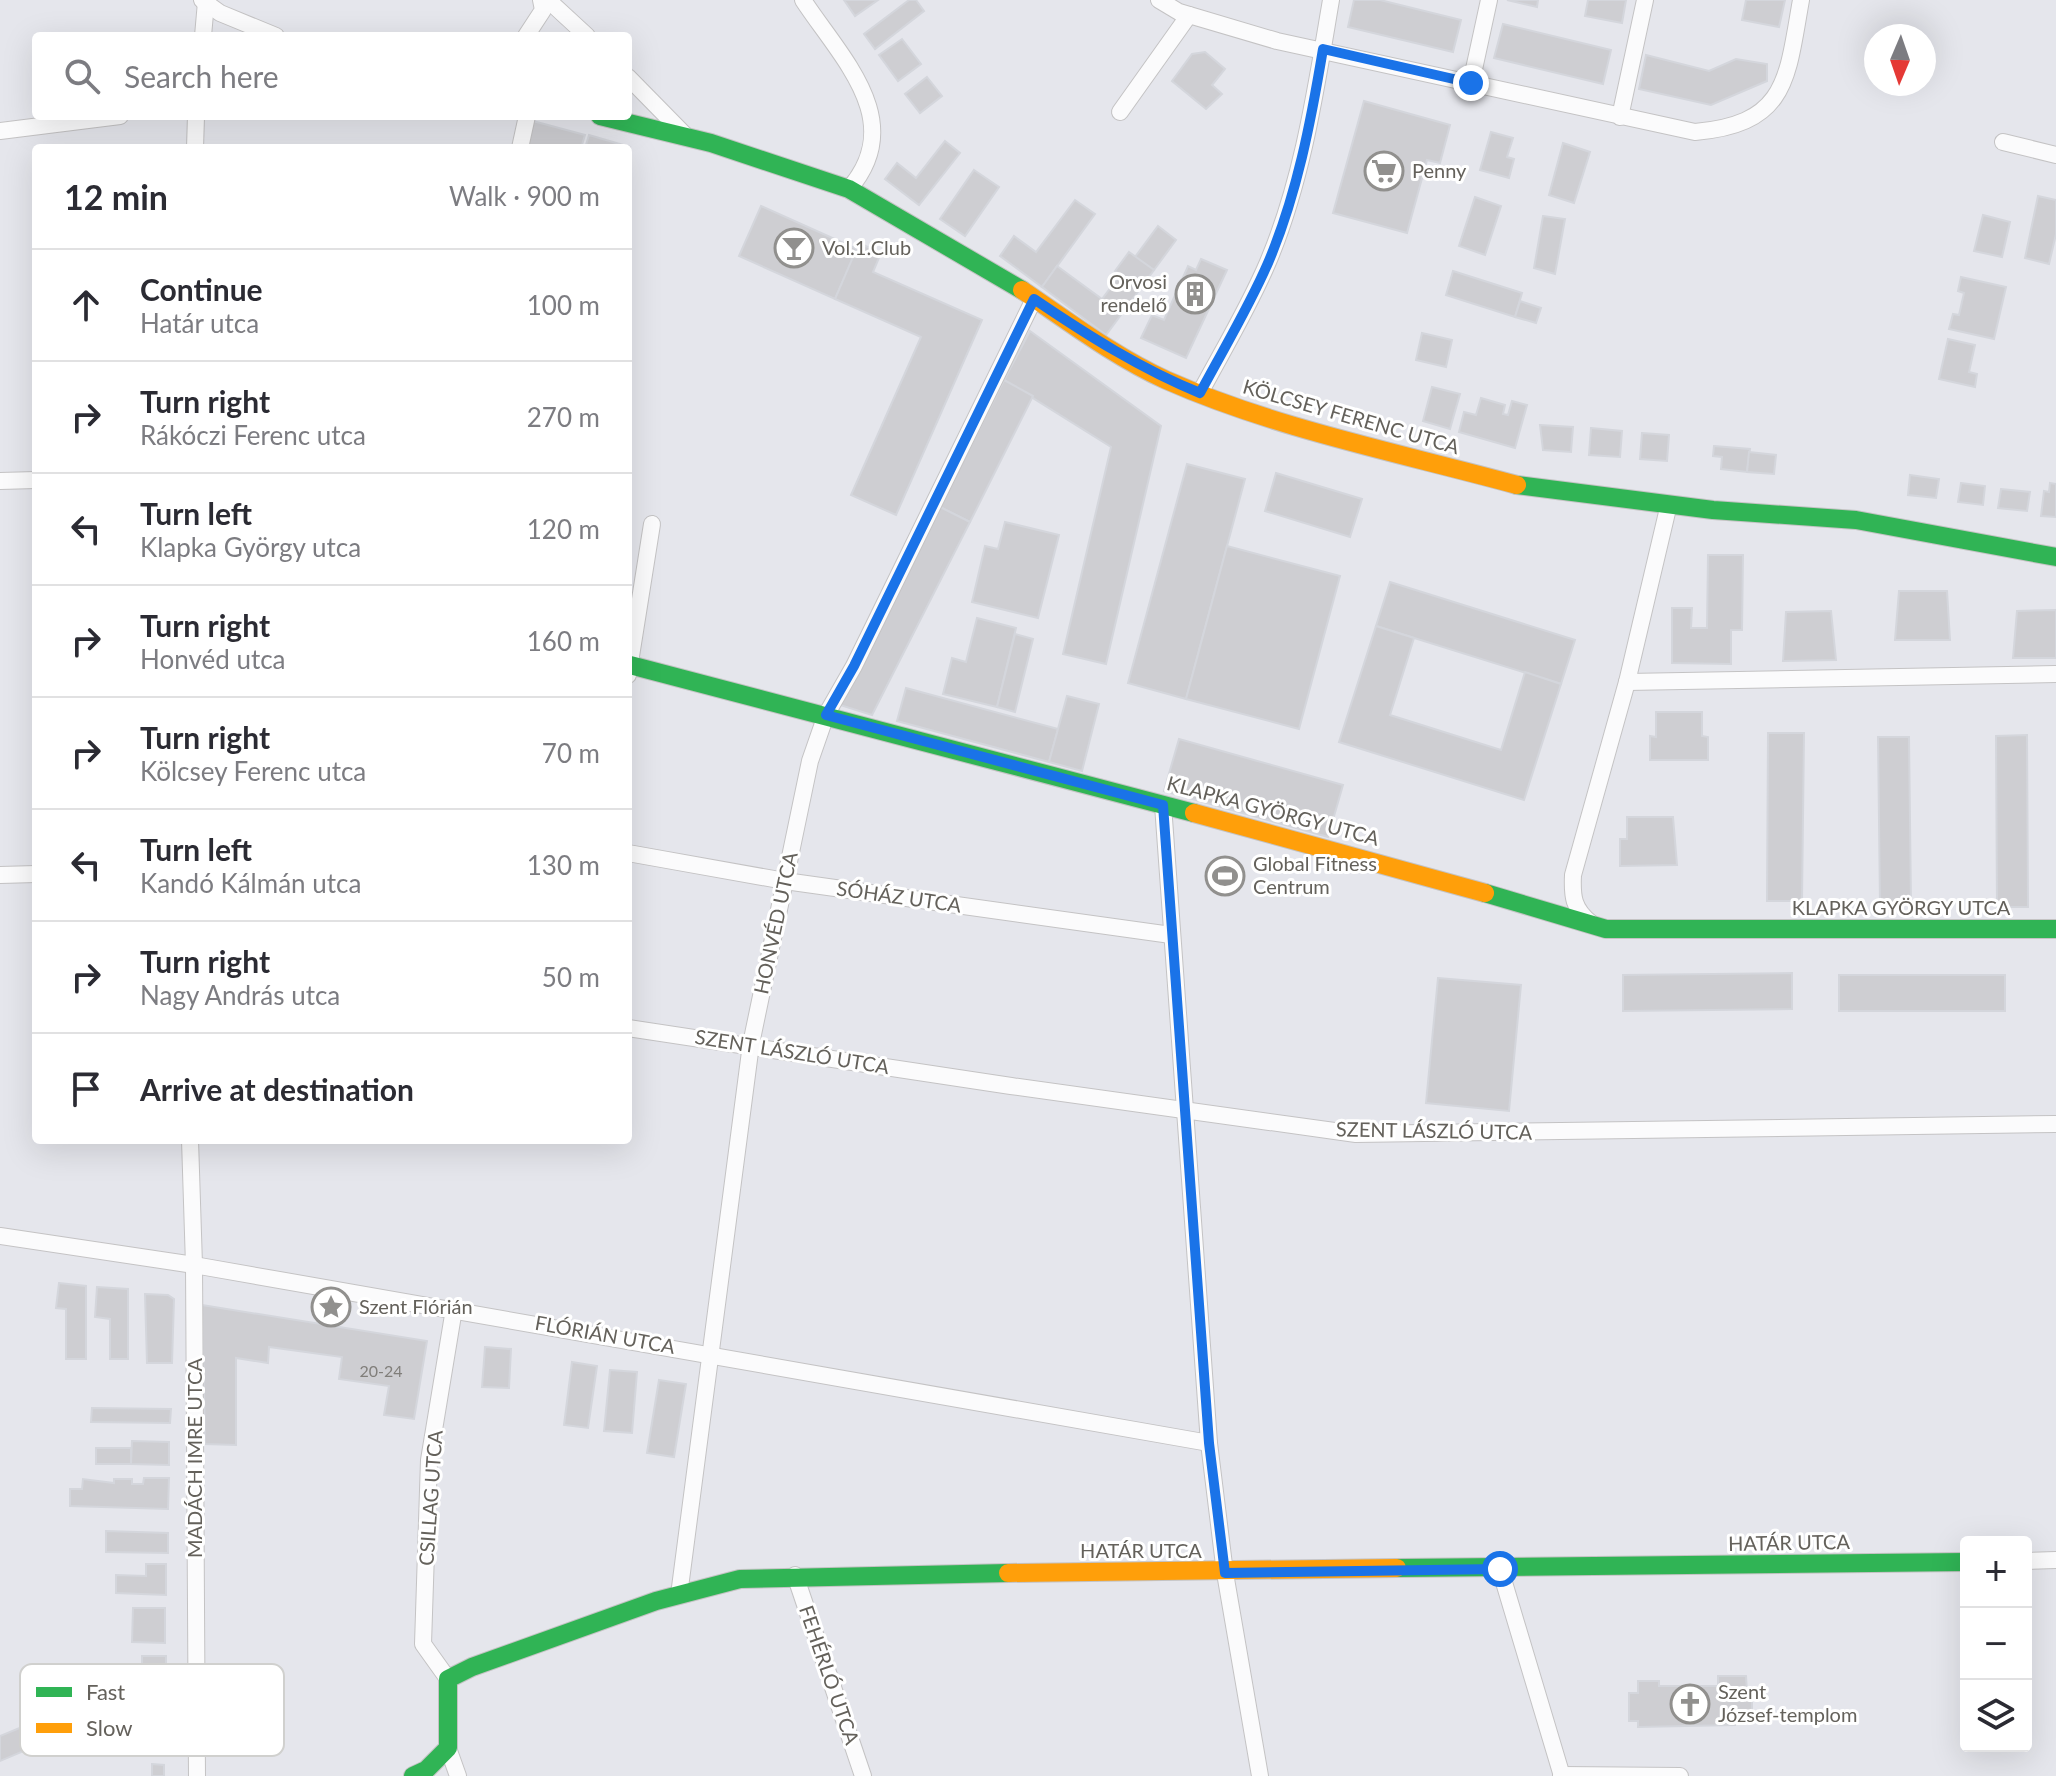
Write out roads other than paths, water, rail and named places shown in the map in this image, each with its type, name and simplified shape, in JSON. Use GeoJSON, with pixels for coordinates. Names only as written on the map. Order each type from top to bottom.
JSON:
{"type":"FeatureCollection","features":[{"type":"Feature","properties":{"kind":"street"},"geometry":{"type":"LineString","coordinates":[[529,32],[543,10],[541,0]]}},
{"type":"Feature","properties":{"kind":"street"},"geometry":{"type":"LineString","coordinates":[[548,0],[583,32]]}},
{"type":"Feature","properties":{"kind":"street"},"geometry":{"type":"LineString","coordinates":[[803,0],[852,71],[872,113],[874,132],[870,153],[863,173],[849,189]]}},
{"type":"Feature","properties":{"kind":"street"},"geometry":{"type":"LineString","coordinates":[[1159,0],[1189,15],[1277,41],[1695,132],[1729,129],[1750,120],[1782,90],[1801,0]]}},
{"type":"Feature","properties":{"kind":"street"},"geometry":{"type":"LineString","coordinates":[[1200,393],[1268,264],[1284,218],[1312,119],[1331,0]]}},
{"type":"Feature","properties":{"kind":"street"},"geometry":{"type":"LineString","coordinates":[[1471,83],[1489,0]]}},
{"type":"Feature","properties":{"kind":"street"},"geometry":{"type":"LineString","coordinates":[[1620,117],[1645,0]]}},
{"type":"Feature","properties":{"kind":"street"},"geometry":{"type":"LineString","coordinates":[[203,32],[204,1]]}},
{"type":"Feature","properties":{"kind":"street"},"geometry":{"type":"LineString","coordinates":[[204,1],[220,13],[266,32]]}},
{"type":"Feature","properties":{"kind":"street"},"geometry":{"type":"LineString","coordinates":[[1120,112],[1189,15]]}},
{"type":"Feature","properties":{"kind":"street"},"geometry":{"type":"LineString","coordinates":[[632,81],[687,137]]}},
{"type":"Feature","properties":{"kind":"street"},"geometry":{"type":"LineString","coordinates":[[0,131],[88,120]]}},
{"type":"Feature","properties":{"kind":"street"},"geometry":{"type":"LineString","coordinates":[[195,144],[196,120]]}},
{"type":"Feature","properties":{"kind":"street"},"geometry":{"type":"LineString","coordinates":[[521,144],[526,120]]}},
{"type":"Feature","properties":{"kind":"street","name":"KÖLCSEY FERENC UTCA"},"geometry":{"type":"LineString","coordinates":[[617,120],[687,137],[849,189],[997,273],[1086,334],[1164,379],[1253,414],[1522,486],[1669,504],[1856,520],[2056,557]]}},
{"type":"Feature","properties":{"kind":"street"},"geometry":{"type":"LineString","coordinates":[[2003,142],[2056,155]]}},
{"type":"Feature","properties":{"kind":"street","name":"HONVÉD UTCA"},"geometry":{"type":"LineString","coordinates":[[679,1595],[708,1353],[751,1044],[810,761],[826,715],[854,666],[1034,299]]}},
{"type":"Feature","properties":{"kind":"street"},"geometry":{"type":"LineString","coordinates":[[0,481],[32,480]]}},
{"type":"Feature","properties":{"kind":"street"},"geometry":{"type":"LineString","coordinates":[[1596,926],[1582,916],[1572,899],[1573,875],[1627,682],[1669,504]]}},
{"type":"Feature","properties":{"kind":"street"},"geometry":{"type":"LineString","coordinates":[[632,652],[652,524]]}},
{"type":"Feature","properties":{"kind":"street","name":"KLAPKA GYÖRGY UTCA"},"geometry":{"type":"LineString","coordinates":[[632,672],[826,715],[1381,862],[1596,926],[1766,931],[2056,929]]}},
{"type":"Feature","properties":{"kind":"street"},"geometry":{"type":"LineString","coordinates":[[1627,682],[2056,674]]}},
{"type":"Feature","properties":{"kind":"street"},"geometry":{"type":"LineString","coordinates":[[1163,805],[1209,1443],[1225,1573],[1260,1776]]}},
{"type":"Feature","properties":{"kind":"street","name":"SÓHÁZ UTCA"},"geometry":{"type":"LineString","coordinates":[[632,854],[785,881],[1171,935]]}},
{"type":"Feature","properties":{"kind":"street"},"geometry":{"type":"LineString","coordinates":[[0,875],[32,874]]}},
{"type":"Feature","properties":{"kind":"street","name":"SZENT LÁSZLÓ UTCA"},"geometry":{"type":"LineString","coordinates":[[632,1029],[1356,1134],[2056,1124]]}},
{"type":"Feature","properties":{"kind":"street","name":"MADÁCH IMRE UTCA"},"geometry":{"type":"LineString","coordinates":[[190,1144],[194,1265],[196,1664]]}},
{"type":"Feature","properties":{"kind":"street","name":"FLÓRIÁN UTCA"},"geometry":{"type":"LineString","coordinates":[[0,1236],[454,1309],[1209,1443]]}},
{"type":"Feature","properties":{"kind":"street","name":"CSILLAG UTCA"},"geometry":{"type":"LineString","coordinates":[[448,1679],[423,1644],[429,1460],[454,1309]]}},
{"type":"Feature","properties":{"kind":"street"},"geometry":{"type":"LineString","coordinates":[[2032,1561],[2056,1560]]}},
{"type":"Feature","properties":{"kind":"street","name":"HATÁR UTCA"},"geometry":{"type":"LineString","coordinates":[[448,1679],[472,1667],[679,1595],[740,1579],[795,1575],[1225,1573],[1960,1562]]}},
{"type":"Feature","properties":{"kind":"street"},"geometry":{"type":"LineString","coordinates":[[1500,1569],[1562,1775],[1680,1776]]}},
{"type":"Feature","properties":{"kind":"street","name":"FEHÉRLÓ UTCA"},"geometry":{"type":"LineString","coordinates":[[795,1575],[863,1776]]}},
{"type":"Feature","properties":{"kind":"street"},"geometry":{"type":"LineString","coordinates":[[448,1679],[448,1748],[458,1776]]}},
{"type":"Feature","properties":{"kind":"street"},"geometry":{"type":"LineString","coordinates":[[413,1776],[426,1770],[448,1748]]}},
{"type":"Feature","properties":{"kind":"street","name":"MADÁCH IMRE UTCA"},"geometry":{"type":"LineString","coordinates":[[197,1756],[197,1776]]}},
{"type":"Feature","properties":{"kind":"place","name":"Penny"},"geometry":{"type":"Point","coordinates":[1384,171]}},
{"type":"Feature","properties":{"kind":"place","name":"Vol.1.Club"},"geometry":{"type":"Point","coordinates":[794,248]}},
{"type":"Feature","properties":{"kind":"place","name":"Orvosi rendelő"},"geometry":{"type":"Point","coordinates":[1195,294]}},
{"type":"Feature","properties":{"kind":"place","name":"Global Fitness Centrum"},"geometry":{"type":"Point","coordinates":[1225,876]}},
{"type":"Feature","properties":{"kind":"place","name":"Szent Flórián"},"geometry":{"type":"Point","coordinates":[331,1307]}},
{"type":"Feature","properties":{"kind":"place","name":"Szent József-templom"},"geometry":{"type":"Point","coordinates":[1690,1704]}}]}
